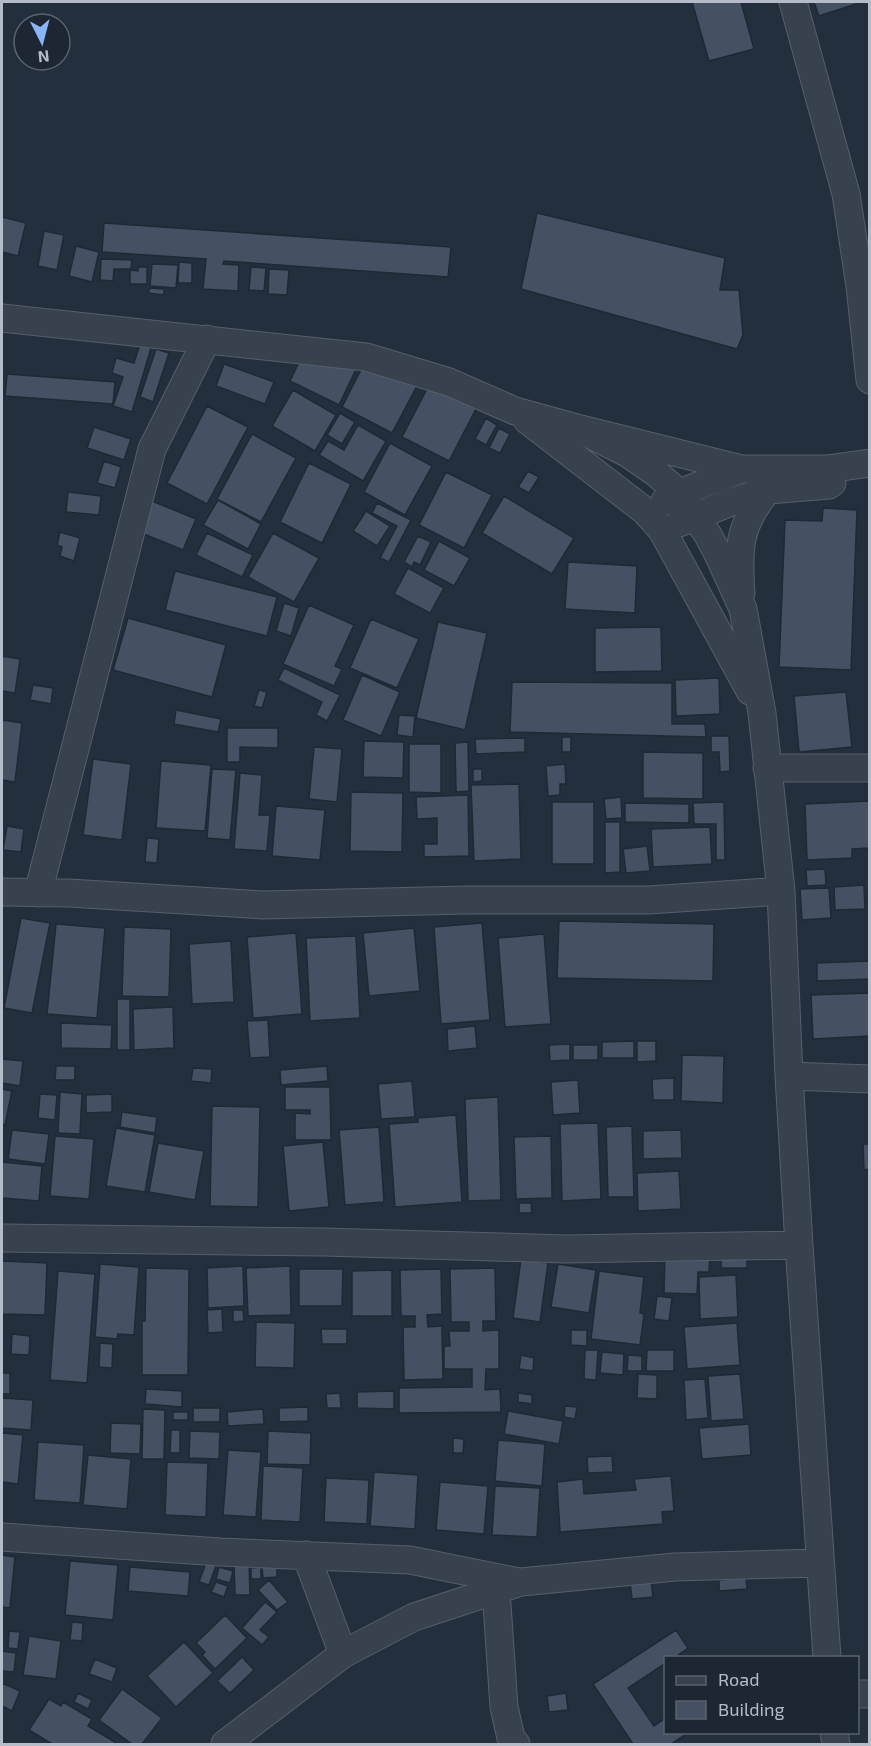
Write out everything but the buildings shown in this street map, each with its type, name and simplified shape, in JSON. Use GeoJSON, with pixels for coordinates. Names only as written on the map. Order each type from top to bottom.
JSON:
{"type":"FeatureCollection","features":[{"type":"Feature","properties":{"kind":"street"},"geometry":{"type":"LineString","coordinates":[[793,2],[846,194],[860,286],[870,380]]}},
{"type":"Feature","properties":{"kind":"street"},"geometry":{"type":"LineString","coordinates":[[2,318],[366,357],[449,382],[515,411],[742,469],[827,469],[870,464]]}},
{"type":"Feature","properties":{"kind":"street"},"geometry":{"type":"LineString","coordinates":[[38,892],[152,449],[207,339]]}},
{"type":"Feature","properties":{"kind":"street"},"geometry":{"type":"LineString","coordinates":[[515,411],[653,521],[762,713]]}},
{"type":"Feature","properties":{"kind":"street"},"geometry":{"type":"LineString","coordinates":[[577,428],[627,453],[656,473],[679,493],[708,535],[743,609]]}},
{"type":"Feature","properties":{"kind":"street"},"geometry":{"type":"LineString","coordinates":[[653,521],[695,517],[768,490],[829,485],[870,464]]}},
{"type":"Feature","properties":{"kind":"street"},"geometry":{"type":"LineString","coordinates":[[653,521],[679,493],[742,469]]}},
{"type":"Feature","properties":{"kind":"street"},"geometry":{"type":"LineString","coordinates":[[768,490],[754,507],[742,532],[739,563],[743,609],[762,713],[781,891],[799,1245],[827,1656]]}},
{"type":"Feature","properties":{"kind":"street"},"geometry":{"type":"LineString","coordinates":[[767,768],[870,768]]}},
{"type":"Feature","properties":{"kind":"street"},"geometry":{"type":"LineString","coordinates":[[2,892],[263,904],[466,900],[649,900],[781,891]]}},
{"type":"Feature","properties":{"kind":"street"},"geometry":{"type":"LineString","coordinates":[[789,1076],[870,1079]]}},
{"type":"Feature","properties":{"kind":"street"},"geometry":{"type":"LineString","coordinates":[[2,1238],[324,1242],[566,1249],[799,1245]]}},
{"type":"Feature","properties":{"kind":"street"},"geometry":{"type":"LineString","coordinates":[[2,1538],[220,1552],[410,1560],[508,1586]]}},
{"type":"Feature","properties":{"kind":"street"},"geometry":{"type":"LineString","coordinates":[[306,1555],[343,1654]]}},
{"type":"Feature","properties":{"kind":"street"},"geometry":{"type":"LineString","coordinates":[[225,1744],[343,1654],[414,1617],[508,1586],[675,1567],[819,1563]]}},
{"type":"Feature","properties":{"kind":"street"},"geometry":{"type":"LineString","coordinates":[[508,1586],[504,1707],[511,1738],[516,1744]]}}]}
